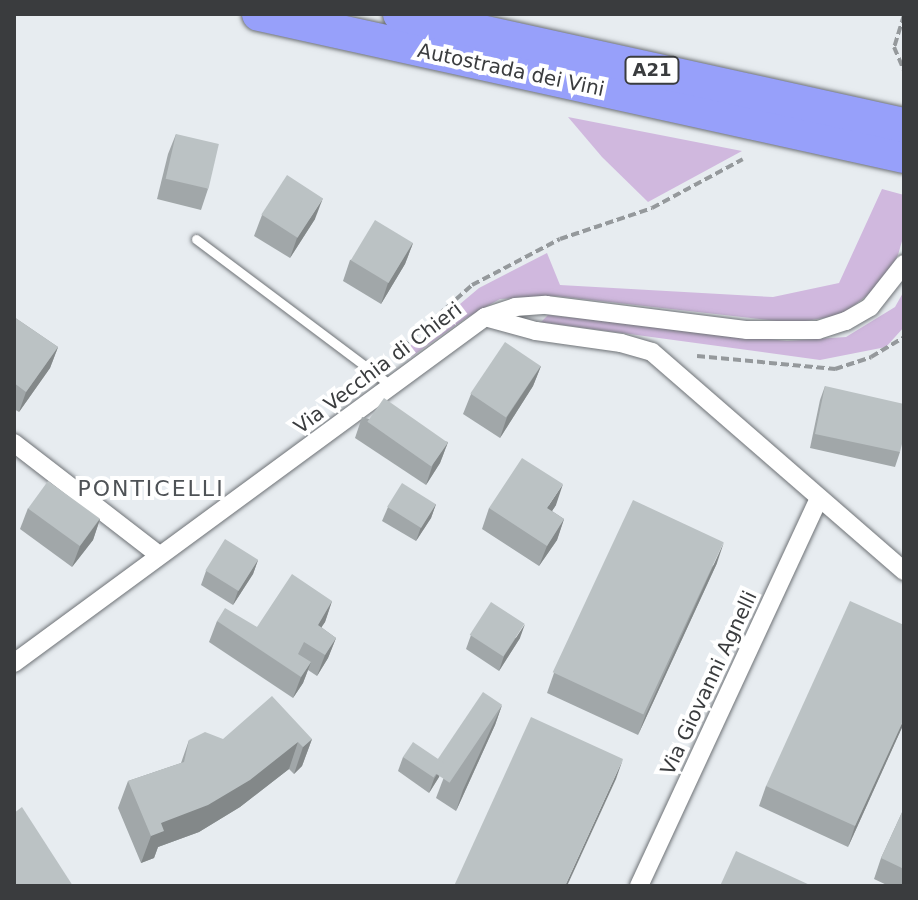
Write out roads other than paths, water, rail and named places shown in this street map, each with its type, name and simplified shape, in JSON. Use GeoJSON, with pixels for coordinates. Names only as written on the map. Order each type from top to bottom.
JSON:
{"type":"FeatureCollection","features":[{"type":"Feature","properties":{"kind":"highway","name":"Autostrada dei Vini"},"geometry":{"type":"LineString","coordinates":[[259,14],[904,156]]}},
{"type":"Feature","properties":{"kind":"highway","name":"Autostrada dei Vini"},"geometry":{"type":"LineString","coordinates":[[400,14],[904,125]]}},
{"type":"Feature","properties":{"kind":"street","name":"Via Vecchia di Chieri"},"geometry":{"type":"LineString","coordinates":[[14,663],[386,382],[485,317],[515,307],[546,305],[747,330],[818,330],[846,321],[870,307],[904,264]]}},
{"type":"Feature","properties":{"kind":"street"},"geometry":{"type":"LineString","coordinates":[[485,317],[536,331],[621,343],[652,352],[904,571]]}},
{"type":"Feature","properties":{"kind":"street"},"geometry":{"type":"LineString","coordinates":[[14,443],[159,555]]}},
{"type":"Feature","properties":{"kind":"street","name":"Via Giovanni Agnelli"},"geometry":{"type":"LineString","coordinates":[[639,886],[819,499]]}},
{"type":"Feature","properties":{"kind":"lane"},"geometry":{"type":"LineString","coordinates":[[196,239],[386,382]]}},
{"type":"Feature","properties":{"kind":"district","name":"PONTICELLI"},"geometry":{"type":"Point","coordinates":[151,489]}}]}
